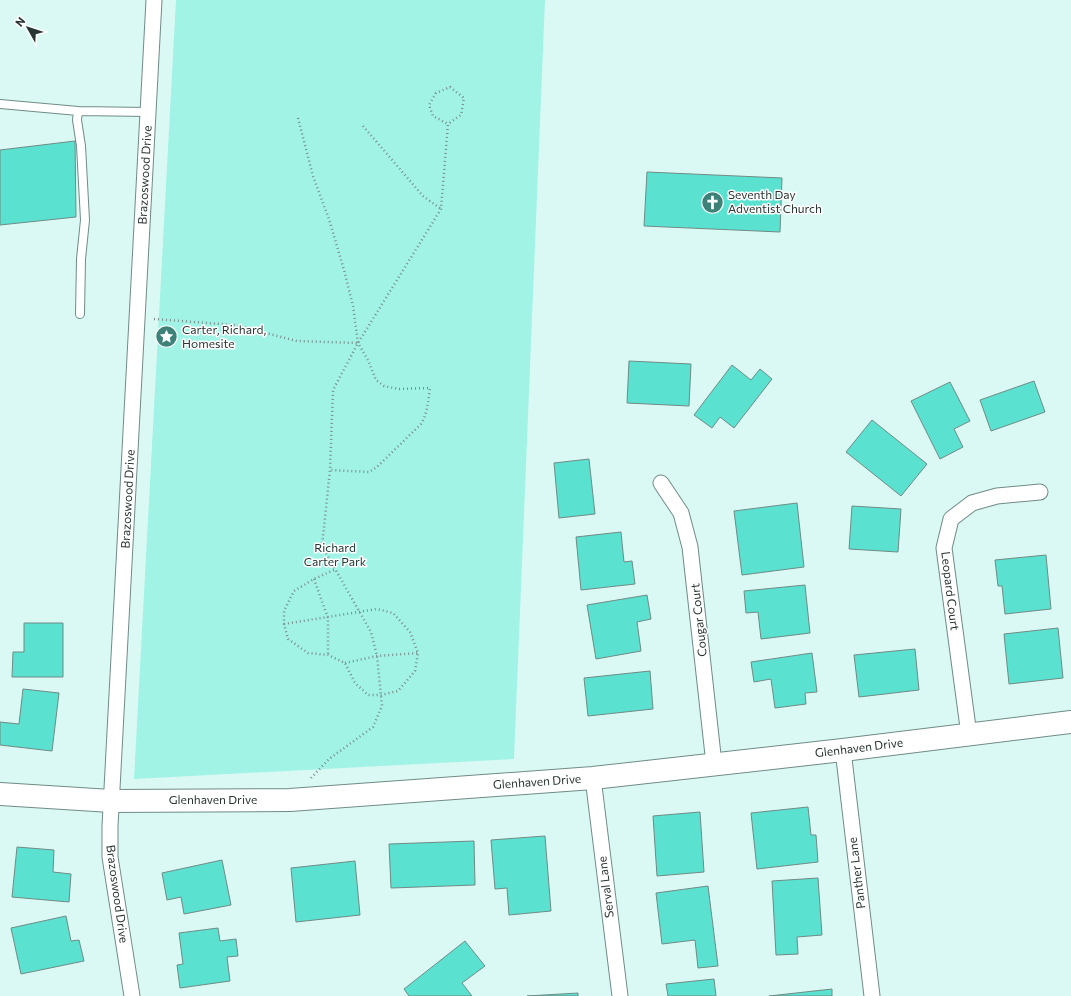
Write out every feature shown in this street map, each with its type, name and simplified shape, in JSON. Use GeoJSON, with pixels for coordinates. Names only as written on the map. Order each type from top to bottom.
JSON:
{"type":"FeatureCollection","features":[{"type":"Feature","properties":{"kind":"street","name":"Brazoswood Drive"},"geometry":{"type":"LineString","coordinates":[[132,996],[110,857],[110,826],[154,0]]}},
{"type":"Feature","properties":{"kind":"street","name":"Cougar Court"},"geometry":{"type":"LineString","coordinates":[[660,483],[681,513],[690,547],[714,764]]}},
{"type":"Feature","properties":{"kind":"street","name":"Leopard Court"},"geometry":{"type":"LineString","coordinates":[[969,735],[944,548],[951,519],[972,502],[997,496],[1040,492]]}},
{"type":"Feature","properties":{"kind":"street","name":"Glenhaven Drive"},"geometry":{"type":"LineString","coordinates":[[0,794],[111,801],[290,800],[594,778],[843,750],[1071,722]]}},
{"type":"Feature","properties":{"kind":"street","name":"Panther Lane"},"geometry":{"type":"LineString","coordinates":[[843,750],[872,996]]}},
{"type":"Feature","properties":{"kind":"street","name":"Serval Lane"},"geometry":{"type":"LineString","coordinates":[[594,778],[620,996]]}},
{"type":"Feature","properties":{"kind":"lane"},"geometry":{"type":"LineString","coordinates":[[0,104],[78,111],[148,112]]}},
{"type":"Feature","properties":{"kind":"lane"},"geometry":{"type":"LineString","coordinates":[[78,111],[77,120],[85,220],[81,258],[80,314]]}},
{"type":"Feature","properties":{"kind":"path"},"geometry":{"type":"LineString","coordinates":[[450,88],[464,98],[461,115],[448,124],[433,116],[429,105],[436,93],[450,88]]}},
{"type":"Feature","properties":{"kind":"path"},"geometry":{"type":"LineString","coordinates":[[298,118],[313,176],[329,219],[344,270],[353,306],[358,344],[368,360],[376,380],[384,386],[399,389],[430,388],[425,418],[415,431],[369,472],[330,470]]}},
{"type":"Feature","properties":{"kind":"path"},"geometry":{"type":"LineString","coordinates":[[290,800],[329,759],[373,727],[382,706],[377,656],[372,632],[322,546],[330,470],[333,390],[358,344],[441,209],[448,124]]}},
{"type":"Feature","properties":{"kind":"path"},"geometry":{"type":"LineString","coordinates":[[363,126],[423,196],[441,209]]}},
{"type":"Feature","properties":{"kind":"path"},"geometry":{"type":"LineString","coordinates":[[137,317],[166,321],[235,325],[297,341],[358,344]]}},
{"type":"Feature","properties":{"kind":"path"},"geometry":{"type":"LineString","coordinates":[[336,569],[314,579],[294,591],[284,611],[284,624],[288,639],[308,653],[328,655],[345,663],[377,656],[418,653]]}},
{"type":"Feature","properties":{"kind":"path"},"geometry":{"type":"LineString","coordinates":[[314,579],[328,618],[328,655]]}},
{"type":"Feature","properties":{"kind":"path"},"geometry":{"type":"LineString","coordinates":[[284,624],[360,613],[377,609],[393,613],[410,632],[418,653],[415,671],[398,691],[382,695],[368,695],[355,683],[345,663]]}},
{"type":"Feature","properties":{"kind":"green space","name":"Richard Carter Park"},"geometry":{"type":"Polygon","coordinates":[[[176,0],[545,0],[514,759],[134,779],[176,0]]]}},
{"type":"Feature","properties":{"kind":"building"},"geometry":{"type":"Polygon","coordinates":[[[75,141],[76,217],[0,225],[0,150],[75,141]]]}},
{"type":"Feature","properties":{"kind":"building","name":"Seventh Day Adventist Church"},"geometry":{"type":"Polygon","coordinates":[[[647,172],[782,178],[780,232],[644,226],[647,172]]]}},
{"type":"Feature","properties":{"kind":"building"},"geometry":{"type":"Polygon","coordinates":[[[629,361],[691,364],[689,406],[627,403],[629,361]]]}},
{"type":"Feature","properties":{"kind":"building"},"geometry":{"type":"Polygon","coordinates":[[[732,365],[751,380],[760,369],[772,379],[734,428],[720,417],[712,428],[694,415],[732,365]]]}},
{"type":"Feature","properties":{"kind":"building"},"geometry":{"type":"Polygon","coordinates":[[[1034,381],[1045,412],[991,431],[980,400],[1034,381]]]}},
{"type":"Feature","properties":{"kind":"building"},"geometry":{"type":"Polygon","coordinates":[[[950,382],[970,421],[954,429],[963,447],[940,459],[911,401],[950,382]]]}},
{"type":"Feature","properties":{"kind":"building"},"geometry":{"type":"Polygon","coordinates":[[[872,420],[927,464],[901,496],[846,452],[872,420]]]}},
{"type":"Feature","properties":{"kind":"building"},"geometry":{"type":"Polygon","coordinates":[[[589,459],[595,514],[559,518],[554,463],[589,459]]]}},
{"type":"Feature","properties":{"kind":"building"},"geometry":{"type":"Polygon","coordinates":[[[797,503],[804,567],[742,575],[734,511],[797,503]]]}},
{"type":"Feature","properties":{"kind":"building"},"geometry":{"type":"Polygon","coordinates":[[[852,506],[901,509],[898,552],[849,549],[852,506]]]}},
{"type":"Feature","properties":{"kind":"building"},"geometry":{"type":"Polygon","coordinates":[[[621,532],[624,562],[632,561],[635,584],[581,590],[576,537],[621,532]]]}},
{"type":"Feature","properties":{"kind":"building"},"geometry":{"type":"Polygon","coordinates":[[[1046,555],[1051,609],[1005,614],[1002,586],[998,586],[995,560],[1046,555]]]}},
{"type":"Feature","properties":{"kind":"building"},"geometry":{"type":"Polygon","coordinates":[[[805,585],[810,633],[761,639],[758,612],[746,613],[744,591],[805,585]]]}},
{"type":"Feature","properties":{"kind":"building"},"geometry":{"type":"Polygon","coordinates":[[[647,595],[651,619],[637,622],[641,651],[596,659],[587,605],[647,595]]]}},
{"type":"Feature","properties":{"kind":"building"},"geometry":{"type":"Polygon","coordinates":[[[24,623],[63,623],[63,677],[12,677],[13,652],[24,652],[24,623]]]}},
{"type":"Feature","properties":{"kind":"building"},"geometry":{"type":"Polygon","coordinates":[[[1058,628],[1063,678],[1009,684],[1004,634],[1058,628]]]}},
{"type":"Feature","properties":{"kind":"building"},"geometry":{"type":"Polygon","coordinates":[[[915,649],[919,690],[859,697],[854,655],[915,649]]]}},
{"type":"Feature","properties":{"kind":"building"},"geometry":{"type":"Polygon","coordinates":[[[812,653],[817,692],[805,693],[806,704],[775,708],[771,679],[754,682],[751,662],[812,653]]]}},
{"type":"Feature","properties":{"kind":"building"},"geometry":{"type":"Polygon","coordinates":[[[650,671],[653,709],[588,716],[584,678],[650,671]]]}},
{"type":"Feature","properties":{"kind":"building"},"geometry":{"type":"Polygon","coordinates":[[[23,689],[59,693],[52,751],[0,745],[0,722],[19,724],[23,689]]]}},
{"type":"Feature","properties":{"kind":"building"},"geometry":{"type":"Polygon","coordinates":[[[808,807],[811,835],[816,835],[818,862],[757,869],[751,813],[808,807]]]}},
{"type":"Feature","properties":{"kind":"building"},"geometry":{"type":"Polygon","coordinates":[[[700,812],[704,872],[657,876],[653,816],[700,812]]]}},
{"type":"Feature","properties":{"kind":"building"},"geometry":{"type":"Polygon","coordinates":[[[545,836],[551,911],[509,915],[507,888],[495,889],[491,840],[545,836]]]}},
{"type":"Feature","properties":{"kind":"building"},"geometry":{"type":"Polygon","coordinates":[[[474,841],[475,885],[391,888],[389,844],[474,841]]]}},
{"type":"Feature","properties":{"kind":"building"},"geometry":{"type":"Polygon","coordinates":[[[17,847],[54,850],[53,872],[71,874],[69,902],[12,897],[17,847]]]}},
{"type":"Feature","properties":{"kind":"building"},"geometry":{"type":"Polygon","coordinates":[[[222,860],[231,905],[184,914],[181,897],[167,900],[162,873],[222,860]]]}},
{"type":"Feature","properties":{"kind":"building"},"geometry":{"type":"Polygon","coordinates":[[[355,861],[360,915],[296,922],[291,868],[355,861]]]}},
{"type":"Feature","properties":{"kind":"building"},"geometry":{"type":"Polygon","coordinates":[[[818,878],[822,935],[797,937],[798,954],[776,955],[772,881],[818,878]]]}},
{"type":"Feature","properties":{"kind":"building"},"geometry":{"type":"Polygon","coordinates":[[[708,886],[718,966],[698,968],[695,940],[662,944],[656,893],[708,886]]]}},
{"type":"Feature","properties":{"kind":"building"},"geometry":{"type":"Polygon","coordinates":[[[66,916],[71,941],[79,940],[84,961],[21,974],[11,928],[66,916]]]}},
{"type":"Feature","properties":{"kind":"building"},"geometry":{"type":"Polygon","coordinates":[[[218,928],[220,941],[236,939],[238,956],[227,957],[230,981],[180,988],[177,965],[183,964],[179,933],[218,928]]]}},
{"type":"Feature","properties":{"kind":"building"},"geometry":{"type":"Polygon","coordinates":[[[465,941],[485,966],[462,983],[472,996],[409,996],[404,989],[465,941]]]}},
{"type":"Feature","properties":{"kind":"building"},"geometry":{"type":"Polygon","coordinates":[[[714,979],[716,996],[668,996],[666,984],[714,979]]]}},
{"type":"Feature","properties":{"kind":"building"},"geometry":{"type":"Polygon","coordinates":[[[832,989],[832,996],[769,996],[832,989]]]}},
{"type":"Feature","properties":{"kind":"building"},"geometry":{"type":"Polygon","coordinates":[[[578,993],[578,996],[527,996],[578,993]]]}},
{"type":"Feature","properties":{"kind":"place","name":"Seventh Day Adventist Church"},"geometry":{"type":"Point","coordinates":[713,202]}},
{"type":"Feature","properties":{"kind":"place","name":"Carter, Richard, Homesite"},"geometry":{"type":"Point","coordinates":[166,337]}}]}
